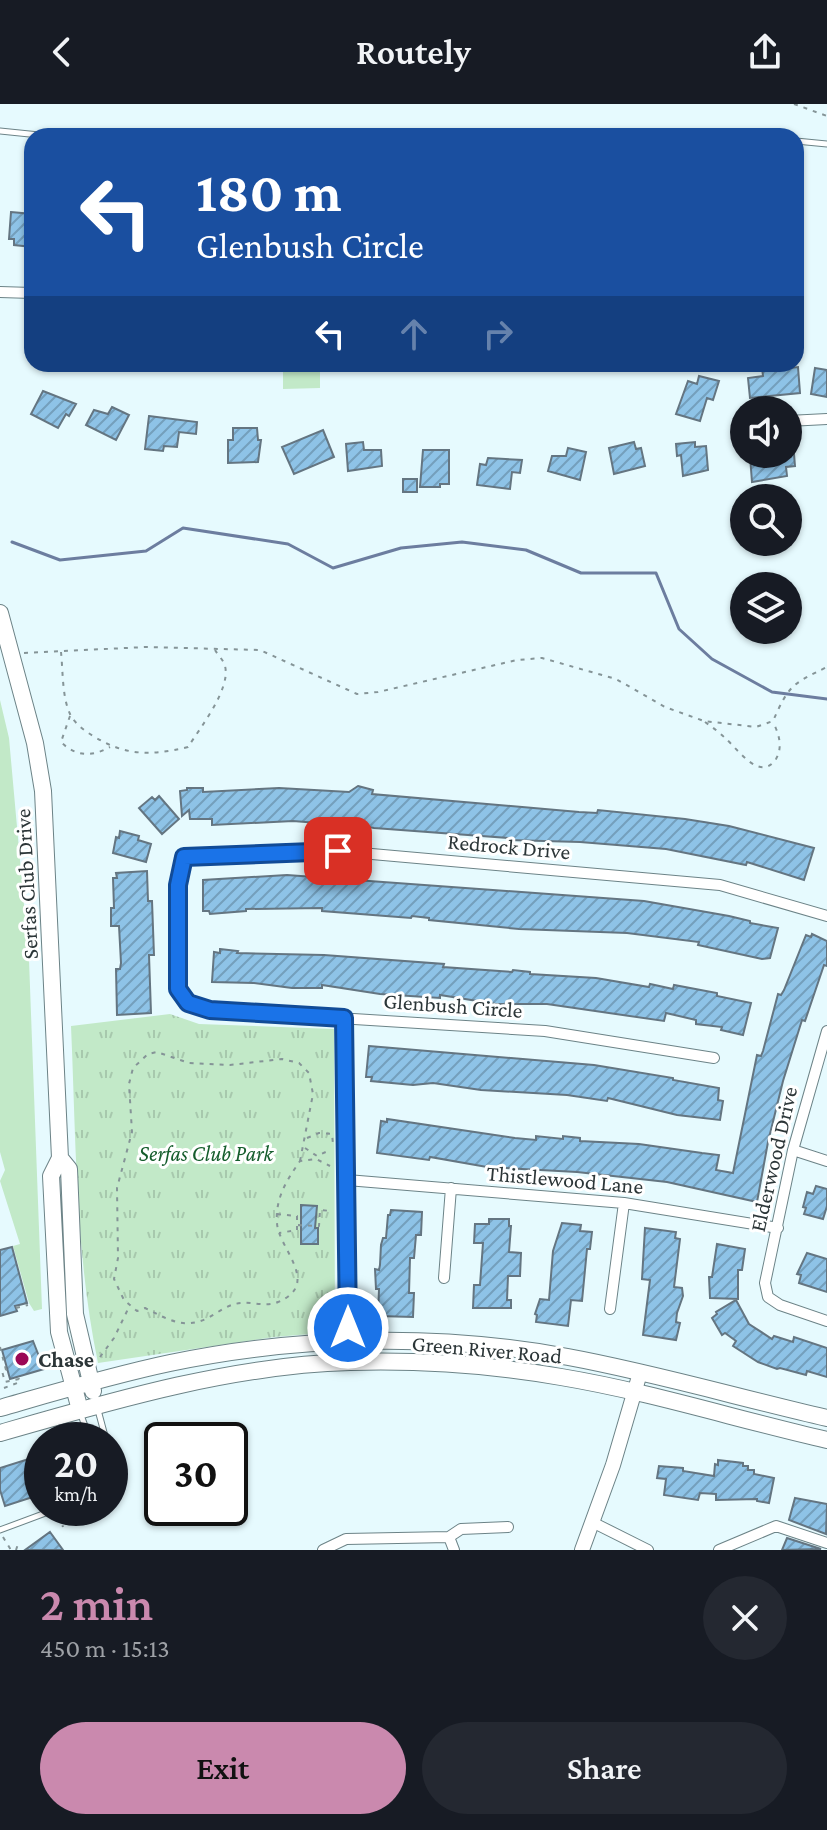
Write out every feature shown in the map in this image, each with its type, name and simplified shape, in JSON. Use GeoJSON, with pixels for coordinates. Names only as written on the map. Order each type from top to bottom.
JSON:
{"type":"FeatureCollection","features":[{"type":"Feature","properties":{"kind":"main road","name":"Serfas Club Drive"},"geometry":{"type":"LineString","coordinates":[[0,613],[35,743],[43,791],[60,1158],[51,1176],[56,1304],[59,1332],[73,1388],[88,1408]]}},
{"type":"Feature","properties":{"kind":"main road","name":"Serfas Club Drive"},"geometry":{"type":"LineString","coordinates":[[60,1158],[69,1169],[75,1314],[91,1383],[88,1408]]}},
{"type":"Feature","properties":{"kind":"main road","name":"Green River Road"},"geometry":{"type":"LineString","coordinates":[[0,1408],[171,1363],[229,1353],[348,1341],[419,1342],[565,1357],[827,1418]]}},
{"type":"Feature","properties":{"kind":"main road","name":"Green River Road"},"geometry":{"type":"LineString","coordinates":[[0,1433],[88,1408],[257,1371],[348,1362],[477,1366],[562,1377],[827,1440]]}},
{"type":"Feature","properties":{"kind":"street"},"geometry":{"type":"LineString","coordinates":[[0,292],[24,293]]}},
{"type":"Feature","properties":{"kind":"street"},"geometry":{"type":"LineString","coordinates":[[802,420],[827,419]]}},
{"type":"Feature","properties":{"kind":"street","name":"Redrock Drive"},"geometry":{"type":"LineString","coordinates":[[188,1003],[178,989],[178,885],[184,857],[338,851],[675,880],[720,885],[827,916]]}},
{"type":"Feature","properties":{"kind":"street","name":"Glenbush Circle"},"geometry":{"type":"LineString","coordinates":[[188,1003],[210,1010],[545,1031],[714,1058]]}},
{"type":"Feature","properties":{"kind":"street"},"geometry":{"type":"LineString","coordinates":[[344,1018],[348,1362]]}},
{"type":"Feature","properties":{"kind":"street","name":"Elderwood Drive"},"geometry":{"type":"LineString","coordinates":[[827,1031],[793,1150],[765,1283],[768,1297],[780,1305],[827,1321]]}},
{"type":"Feature","properties":{"kind":"street"},"geometry":{"type":"LineString","coordinates":[[793,1150],[827,1161]]}},
{"type":"Feature","properties":{"kind":"street","name":"Thistlewood Lane"},"geometry":{"type":"LineString","coordinates":[[347,1180],[624,1203],[778,1228]]}},
{"type":"Feature","properties":{"kind":"street"},"geometry":{"type":"LineString","coordinates":[[444,1278],[451,1188]]}},
{"type":"Feature","properties":{"kind":"street"},"geometry":{"type":"LineString","coordinates":[[610,1309],[624,1203]]}},
{"type":"Feature","properties":{"kind":"street"},"geometry":{"type":"LineString","coordinates":[[582,1550],[613,1465],[640,1373]]}},
{"type":"Feature","properties":{"kind":"street"},"geometry":{"type":"LineString","coordinates":[[592,1522],[628,1546],[648,1550]]}},
{"type":"Feature","properties":{"kind":"street"},"geometry":{"type":"LineString","coordinates":[[719,1550],[776,1526],[827,1543]]}},
{"type":"Feature","properties":{"kind":"street"},"geometry":{"type":"LineString","coordinates":[[323,1550],[346,1539],[449,1537],[461,1529],[508,1527]]}},
{"type":"Feature","properties":{"kind":"street"},"geometry":{"type":"LineString","coordinates":[[449,1537],[454,1550]]}},
{"type":"Feature","properties":{"kind":"lane"},"geometry":{"type":"LineString","coordinates":[[0,131],[24,133]]}},
{"type":"Feature","properties":{"kind":"lane"},"geometry":{"type":"LineString","coordinates":[[804,142],[827,144]]}},
{"type":"Feature","properties":{"kind":"lane","name":"Serfas Club Drive"},"geometry":{"type":"LineString","coordinates":[[88,1408],[89,1422]]}},
{"type":"Feature","properties":{"kind":"lane","name":"Serfas Club Drive"},"geometry":{"type":"LineString","coordinates":[[88,1408],[96,1422]]}},
{"type":"Feature","properties":{"kind":"lane"},"geometry":{"type":"LineString","coordinates":[[0,1531],[24,1522]]}},
{"type":"Feature","properties":{"kind":"path"},"geometry":{"type":"LineString","coordinates":[[794,104],[827,116]]}},
{"type":"Feature","properties":{"kind":"path"},"geometry":{"type":"LineString","coordinates":[[11,653],[146,647],[260,650],[357,694],[378,692],[517,660],[542,658],[616,679],[665,707],[704,721],[756,727],[773,721]]}},
{"type":"Feature","properties":{"kind":"path"},"geometry":{"type":"LineString","coordinates":[[70,715],[85,731],[111,747],[128,753],[158,753],[188,747],[225,682],[225,666],[215,650]]}},
{"type":"Feature","properties":{"kind":"path"},"geometry":{"type":"LineString","coordinates":[[61,651],[70,715],[61,742],[82,755],[111,747]]}},
{"type":"Feature","properties":{"kind":"path"},"geometry":{"type":"LineString","coordinates":[[704,721],[752,764],[761,767],[770,765],[777,757],[780,746],[773,721],[785,694],[795,682],[827,667]]}},
{"type":"Feature","properties":{"kind":"path"},"geometry":{"type":"LineString","coordinates":[[157,1052],[189,1063],[230,1065],[291,1059],[309,1073],[312,1083],[306,1138],[300,1161],[284,1186],[277,1214],[278,1233],[296,1264],[297,1279],[288,1297],[275,1304],[237,1303],[194,1324],[175,1323],[145,1308],[137,1311],[130,1306],[114,1279],[118,1258],[116,1213],[117,1188],[132,1132],[129,1084],[133,1068],[139,1060],[157,1052]]}},
{"type":"Feature","properties":{"kind":"path"},"geometry":{"type":"LineString","coordinates":[[306,1138],[319,1133],[332,1134],[333,1144]]}},
{"type":"Feature","properties":{"kind":"path"},"geometry":{"type":"LineString","coordinates":[[304,1148],[330,1166]]}},
{"type":"Feature","properties":{"kind":"path"},"geometry":{"type":"LineString","coordinates":[[300,1161],[317,1158],[330,1150]]}},
{"type":"Feature","properties":{"kind":"path"},"geometry":{"type":"LineString","coordinates":[[297,1225],[319,1226],[320,1210],[331,1211]]}},
{"type":"Feature","properties":{"kind":"path"},"geometry":{"type":"LineString","coordinates":[[277,1214],[297,1216],[297,1230],[278,1233]]}},
{"type":"Feature","properties":{"kind":"path"},"geometry":{"type":"LineString","coordinates":[[284,1242],[290,1231]]}},
{"type":"Feature","properties":{"kind":"path"},"geometry":{"type":"LineString","coordinates":[[16,1308],[28,1305]]}},
{"type":"Feature","properties":{"kind":"path"},"geometry":{"type":"LineString","coordinates":[[98,1360],[114,1338],[130,1306]]}},
{"type":"Feature","properties":{"kind":"path"},"geometry":{"type":"LineString","coordinates":[[0,1348],[6,1370],[2,1371],[5,1382],[19,1379],[20,1382],[4,1388]]}},
{"type":"Feature","properties":{"kind":"path"},"geometry":{"type":"LineString","coordinates":[[0,1531],[11,1550]]}},
{"type":"Feature","properties":{"kind":"path"},"geometry":{"type":"LineString","coordinates":[[16,1550],[18,1544]]}},
{"type":"Feature","properties":{"kind":"green space"},"geometry":{"type":"Polygon","coordinates":[[[283,372],[320,372],[320,388],[283,389],[283,372]]]}},
{"type":"Feature","properties":{"kind":"green space"},"geometry":{"type":"Polygon","coordinates":[[[0,700],[9,738],[29,960],[42,1309],[34,1311],[13,1246],[20,1244],[0,1181],[5,1170],[0,1152],[0,700]]]}},
{"type":"Feature","properties":{"kind":"green space","name":"Serfas Club Park"},"geometry":{"type":"Polygon","coordinates":[[[170,1014],[199,1024],[334,1029],[335,1332],[274,1337],[98,1363],[90,1322],[81,1238],[71,1026],[170,1014]]]}},
{"type":"Feature","properties":{"kind":"building"},"geometry":{"type":"Polygon","coordinates":[[[11,212],[24,213],[24,246],[14,245],[14,239],[9,239],[11,212]]]}},
{"type":"Feature","properties":{"kind":"building"},"geometry":{"type":"Polygon","coordinates":[[[815,368],[827,370],[827,397],[811,394],[815,368]]]}},
{"type":"Feature","properties":{"kind":"building"},"geometry":{"type":"Polygon","coordinates":[[[762,372],[798,372],[800,393],[750,396],[748,378],[763,376],[762,372]]]}},
{"type":"Feature","properties":{"kind":"building"},"geometry":{"type":"Polygon","coordinates":[[[699,376],[719,381],[713,400],[707,398],[700,421],[676,414],[688,381],[697,384],[699,376]]]}},
{"type":"Feature","properties":{"kind":"building"},"geometry":{"type":"Polygon","coordinates":[[[43,391],[76,404],[58,428],[31,414],[43,391]]]}},
{"type":"Feature","properties":{"kind":"building"},"geometry":{"type":"Polygon","coordinates":[[[112,407],[129,415],[116,440],[86,425],[94,410],[108,414],[112,407]]]}},
{"type":"Feature","properties":{"kind":"building"},"geometry":{"type":"Polygon","coordinates":[[[149,416],[197,422],[196,434],[179,432],[177,447],[164,446],[163,451],[145,449],[149,416]]]}},
{"type":"Feature","properties":{"kind":"building"},"geometry":{"type":"Polygon","coordinates":[[[233,428],[257,428],[258,440],[261,440],[258,462],[228,463],[228,440],[233,440],[233,428]]]}},
{"type":"Feature","properties":{"kind":"building"},"geometry":{"type":"Polygon","coordinates":[[[323,430],[334,457],[294,474],[282,447],[323,430]]]}},
{"type":"Feature","properties":{"kind":"building"},"geometry":{"type":"Polygon","coordinates":[[[363,442],[364,450],[381,450],[382,466],[348,471],[346,444],[363,442]]]}},
{"type":"Feature","properties":{"kind":"building"},"geometry":{"type":"Polygon","coordinates":[[[634,442],[636,449],[641,448],[645,466],[614,474],[609,448],[634,442]]]}},
{"type":"Feature","properties":{"kind":"building"},"geometry":{"type":"Polygon","coordinates":[[[695,442],[695,447],[706,446],[708,470],[683,476],[681,455],[677,456],[676,444],[695,442]]]}},
{"type":"Feature","properties":{"kind":"building"},"geometry":{"type":"Polygon","coordinates":[[[568,448],[586,452],[580,480],[548,471],[552,456],[566,456],[568,448]]]}},
{"type":"Feature","properties":{"kind":"building"},"geometry":{"type":"Polygon","coordinates":[[[423,450],[449,450],[449,484],[420,487],[423,450]]]}},
{"type":"Feature","properties":{"kind":"building"},"geometry":{"type":"Polygon","coordinates":[[[488,458],[522,460],[520,473],[512,472],[510,489],[477,485],[480,464],[486,465],[488,458]]]}},
{"type":"Feature","properties":{"kind":"building"},"geometry":{"type":"Polygon","coordinates":[[[751,468],[786,468],[787,476],[752,482],[751,468]]]}},
{"type":"Feature","properties":{"kind":"building"},"geometry":{"type":"Polygon","coordinates":[[[403,479],[417,479],[417,492],[403,492],[403,479]]]}},
{"type":"Feature","properties":{"kind":"building"},"geometry":{"type":"Polygon","coordinates":[[[358,786],[373,790],[372,794],[685,819],[729,826],[814,848],[804,880],[747,862],[746,865],[666,849],[508,840],[374,828],[342,822],[342,825],[293,821],[212,825],[212,819],[190,819],[189,810],[182,816],[180,791],[187,788],[203,788],[203,792],[279,788],[349,792],[358,786]]]}},
{"type":"Feature","properties":{"kind":"building"},"geometry":{"type":"Polygon","coordinates":[[[159,796],[179,819],[162,834],[139,808],[152,797],[155,800],[159,796]]]}},
{"type":"Feature","properties":{"kind":"building"},"geometry":{"type":"Polygon","coordinates":[[[120,831],[139,836],[138,840],[151,844],[146,862],[113,853],[120,831]]]}},
{"type":"Feature","properties":{"kind":"building"},"geometry":{"type":"Polygon","coordinates":[[[147,871],[148,901],[152,901],[154,955],[149,955],[151,1013],[117,1015],[116,969],[120,969],[121,963],[119,926],[111,926],[113,878],[117,878],[116,873],[147,871]]]}},
{"type":"Feature","properties":{"kind":"building"},"geometry":{"type":"Polygon","coordinates":[[[287,875],[644,901],[778,928],[770,958],[762,959],[698,945],[699,942],[627,933],[519,929],[412,916],[322,911],[322,908],[246,909],[210,914],[203,911],[203,880],[287,875]]]}},
{"type":"Feature","properties":{"kind":"building"},"geometry":{"type":"Polygon","coordinates":[[[812,934],[827,941],[827,966],[824,965],[805,1021],[802,1020],[783,1081],[757,1202],[667,1182],[577,1172],[487,1167],[430,1157],[429,1160],[377,1153],[381,1121],[387,1122],[387,1119],[515,1138],[536,1140],[536,1136],[563,1139],[563,1136],[580,1138],[580,1141],[639,1144],[719,1155],[716,1170],[733,1173],[757,1055],[761,1056],[763,1051],[778,994],[781,995],[784,990],[806,935],[811,937],[812,934]]]}},
{"type":"Feature","properties":{"kind":"building"},"geometry":{"type":"Polygon","coordinates":[[[220,949],[237,953],[324,955],[444,964],[443,967],[513,970],[673,989],[674,985],[751,1003],[743,1035],[666,1013],[664,1021],[547,1004],[496,1004],[440,995],[440,998],[380,994],[322,985],[322,988],[292,988],[212,982],[214,952],[220,953],[220,949]]]}},
{"type":"Feature","properties":{"kind":"building"},"geometry":{"type":"Polygon","coordinates":[[[369,1046],[594,1065],[673,1078],[719,1088],[718,1100],[723,1101],[720,1120],[677,1115],[608,1098],[607,1101],[433,1083],[413,1085],[371,1081],[372,1077],[366,1077],[369,1046]]]}},
{"type":"Feature","properties":{"kind":"building"},"geometry":{"type":"Polygon","coordinates":[[[816,1186],[827,1189],[823,1219],[804,1214],[807,1192],[813,1194],[816,1186]]]}},
{"type":"Feature","properties":{"kind":"building"},"geometry":{"type":"Polygon","coordinates":[[[301,1205],[317,1206],[315,1228],[318,1228],[318,1244],[301,1244],[301,1205]]]}},
{"type":"Feature","properties":{"kind":"building"},"geometry":{"type":"Polygon","coordinates":[[[391,1210],[422,1212],[421,1235],[416,1235],[414,1258],[410,1258],[409,1293],[414,1293],[413,1317],[378,1316],[379,1289],[376,1289],[375,1269],[379,1270],[381,1245],[383,1238],[386,1238],[391,1210]]]}},
{"type":"Feature","properties":{"kind":"building"},"geometry":{"type":"Polygon","coordinates":[[[489,1219],[509,1219],[509,1252],[521,1253],[520,1276],[508,1276],[507,1300],[511,1300],[511,1308],[473,1308],[474,1285],[480,1285],[483,1243],[474,1243],[475,1224],[489,1224],[489,1219]]]}},
{"type":"Feature","properties":{"kind":"building"},"geometry":{"type":"Polygon","coordinates":[[[562,1223],[581,1225],[580,1231],[592,1232],[590,1249],[587,1249],[582,1301],[571,1300],[568,1326],[536,1322],[535,1314],[540,1299],[549,1300],[553,1251],[562,1223]]]}},
{"type":"Feature","properties":{"kind":"building"},"geometry":{"type":"Polygon","coordinates":[[[645,1228],[676,1232],[675,1238],[680,1239],[674,1287],[682,1288],[683,1296],[677,1313],[676,1322],[680,1323],[676,1340],[643,1335],[650,1280],[642,1279],[645,1228]]]}},
{"type":"Feature","properties":{"kind":"building"},"geometry":{"type":"Polygon","coordinates":[[[717,1244],[745,1249],[742,1270],[738,1270],[738,1299],[710,1298],[709,1277],[712,1277],[717,1244]]]}},
{"type":"Feature","properties":{"kind":"building"},"geometry":{"type":"Polygon","coordinates":[[[12,1247],[27,1303],[15,1306],[17,1311],[0,1316],[0,1250],[12,1247]]]}},
{"type":"Feature","properties":{"kind":"building"},"geometry":{"type":"Polygon","coordinates":[[[807,1253],[827,1259],[827,1292],[799,1283],[801,1275],[797,1274],[807,1253]]]}},
{"type":"Feature","properties":{"kind":"building"},"geometry":{"type":"Polygon","coordinates":[[[736,1300],[749,1324],[772,1339],[774,1336],[793,1342],[794,1337],[827,1348],[827,1377],[807,1371],[806,1375],[777,1369],[758,1362],[733,1346],[736,1341],[725,1333],[722,1335],[712,1318],[736,1300]]]}},
{"type":"Feature","properties":{"kind":"building","name":"Chase"},"geometry":{"type":"Polygon","coordinates":[[[33,1341],[44,1369],[10,1379],[2,1350],[33,1341]]]}},
{"type":"Feature","properties":{"kind":"building"},"geometry":{"type":"Polygon","coordinates":[[[24,1460],[24,1500],[5,1506],[0,1490],[0,1468],[24,1460]]]}},
{"type":"Feature","properties":{"kind":"building"},"geometry":{"type":"Polygon","coordinates":[[[718,1460],[743,1463],[748,1470],[754,1470],[754,1474],[774,1478],[769,1503],[757,1499],[716,1500],[716,1494],[700,1493],[698,1500],[664,1495],[666,1479],[657,1478],[659,1466],[714,1476],[718,1460]]]}},
{"type":"Feature","properties":{"kind":"building"},"geometry":{"type":"Polygon","coordinates":[[[795,1498],[827,1504],[826,1534],[789,1520],[795,1498]]]}},
{"type":"Feature","properties":{"kind":"building"},"geometry":{"type":"Polygon","coordinates":[[[50,1532],[63,1550],[25,1550],[50,1532]]]}},
{"type":"Feature","properties":{"kind":"building"},"geometry":{"type":"Polygon","coordinates":[[[787,1538],[821,1549],[782,1550],[787,1538]]]}},
{"type":"Feature","properties":{"kind":"waterway"},"geometry":{"type":"LineString","coordinates":[[12,542],[60,560],[146,551],[183,528],[288,544],[333,568],[401,548],[462,542],[526,550],[581,573],[656,573],[679,629],[712,659],[772,692],[827,699]]}},
{"type":"Feature","properties":{"kind":"place","name":"Chase"},"geometry":{"type":"Point","coordinates":[22,1359]}},
{"type":"Feature","properties":{"kind":"route"},"geometry":{"type":"LineString","coordinates":[[338,851],[184,857],[178,885],[178,989],[188,1003],[210,1010],[344,1018],[348,1328]]}}]}
